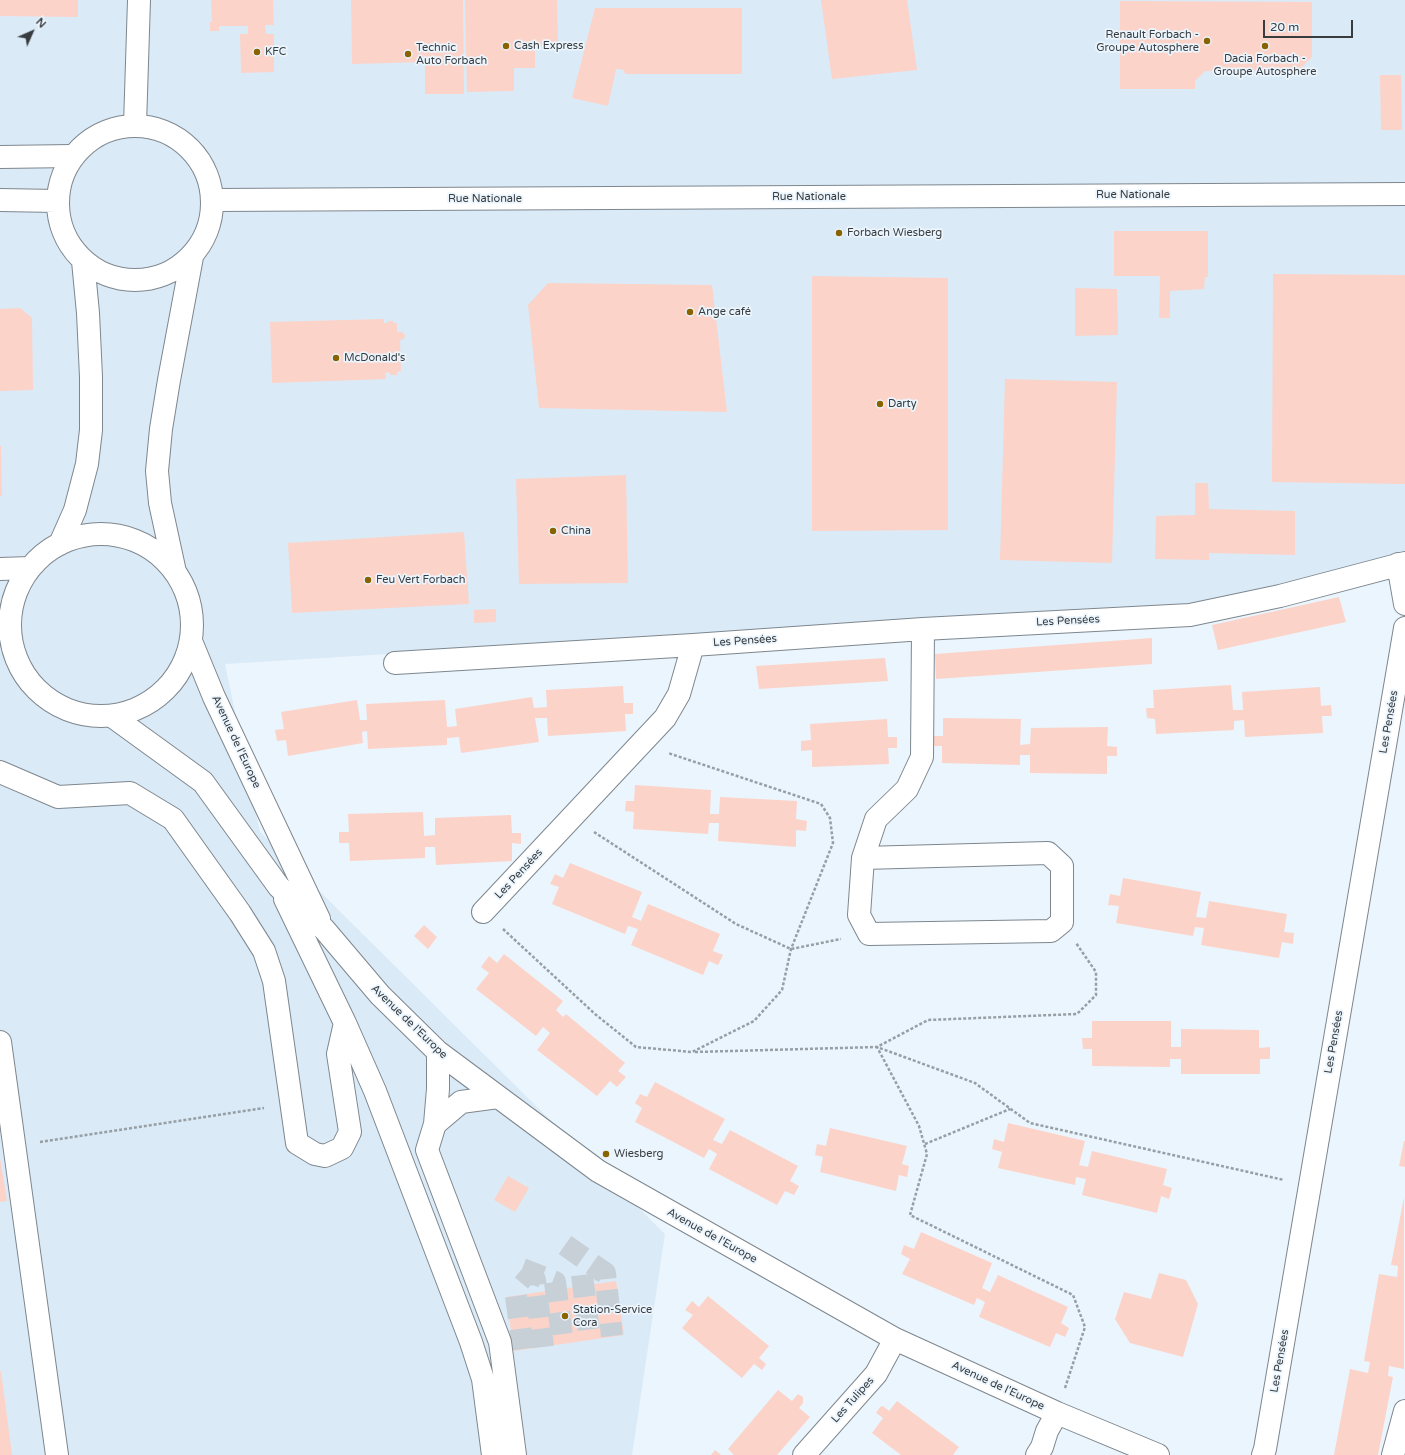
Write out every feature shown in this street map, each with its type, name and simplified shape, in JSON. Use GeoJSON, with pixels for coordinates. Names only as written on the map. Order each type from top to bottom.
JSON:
{"type":"FeatureCollection","features":[{"type":"Feature","properties":{"kind":"street"},"geometry":{"type":"LineString","coordinates":[[135,125],[139,0]]}},
{"type":"Feature","properties":{"kind":"street"},"geometry":{"type":"LineString","coordinates":[[175,572],[157,554],[135,541],[110,534],[84,536],[60,544],[44,555],[30,568],[16,592],[6,642],[23,672],[39,692],[61,707],[86,715],[112,716],[140,708],[164,692],[182,668],[191,641],[192,616],[186,593],[175,572],[160,503],[158,471],[161,429],[168,380],[192,257],[208,231],[213,200],[206,172],[189,147],[164,131],[135,125],[111,129],[90,140],[73,156],[61,178],[57,202],[63,234],[82,261],[108,277],[138,282],[168,275],[192,257]]}},
{"type":"Feature","properties":{"kind":"street"},"geometry":{"type":"LineString","coordinates":[[0,157],[73,156]]}},
{"type":"Feature","properties":{"kind":"street","name":"Rue Nationale"},"geometry":{"type":"LineString","coordinates":[[213,200],[1405,194]]}},
{"type":"Feature","properties":{"kind":"street"},"geometry":{"type":"LineString","coordinates":[[0,200],[57,202]]}},
{"type":"Feature","properties":{"kind":"street"},"geometry":{"type":"LineString","coordinates":[[60,544],[75,510],[88,464],[91,430],[91,370],[88,312],[82,261]]}},
{"type":"Feature","properties":{"kind":"street","name":"Les Pensées"},"geometry":{"type":"LineString","coordinates":[[395,663],[923,629],[1190,615],[1280,596],[1402,564],[1405,604]]}},
{"type":"Feature","properties":{"kind":"street"},"geometry":{"type":"LineString","coordinates":[[0,569],[30,568]]}},
{"type":"Feature","properties":{"kind":"street","name":"Les Pensées"},"geometry":{"type":"LineString","coordinates":[[1263,1455],[1405,628]]}},
{"type":"Feature","properties":{"kind":"street"},"geometry":{"type":"LineString","coordinates":[[863,858],[1048,853],[1062,866],[1062,922],[1051,930],[869,934],[858,915],[863,858],[876,819],[907,788],[922,757],[923,629]]}},
{"type":"Feature","properties":{"kind":"street","name":"Avenue de l'Europe"},"geometry":{"type":"LineString","coordinates":[[191,641],[214,697],[324,929]]}},
{"type":"Feature","properties":{"kind":"street","name":"Les Pensées"},"geometry":{"type":"LineString","coordinates":[[483,912],[665,718],[679,694],[693,645]]}},
{"type":"Feature","properties":{"kind":"street","name":"Avenue de l'Europe"},"geometry":{"type":"LineString","coordinates":[[112,716],[203,782],[279,887],[324,929],[380,995],[438,1052],[598,1171],[895,1339],[1057,1413],[1158,1455]]}},
{"type":"Feature","properties":{"kind":"street"},"geometry":{"type":"LineString","coordinates":[[0,772],[58,797],[130,793],[173,819],[223,889],[264,951],[274,982],[297,1143],[315,1154],[325,1156],[342,1148],[350,1132],[338,1054],[346,1022]]}},
{"type":"Feature","properties":{"kind":"street"},"geometry":{"type":"LineString","coordinates":[[279,887],[346,1022],[375,1091],[471,1342],[483,1379],[492,1455]]}},
{"type":"Feature","properties":{"kind":"street"},"geometry":{"type":"LineString","coordinates":[[0,1042],[57,1455]]}},
{"type":"Feature","properties":{"kind":"street"},"geometry":{"type":"LineString","coordinates":[[438,1052],[438,1089],[435,1124],[427,1150],[500,1342],[515,1455]]}},
{"type":"Feature","properties":{"kind":"street"},"geometry":{"type":"LineString","coordinates":[[435,1124],[461,1102],[498,1097]]}},
{"type":"Feature","properties":{"kind":"street"},"geometry":{"type":"LineString","coordinates":[[432,1165],[455,1193]]}},
{"type":"Feature","properties":{"kind":"street","name":"Les Tulipes"},"geometry":{"type":"LineString","coordinates":[[804,1455],[876,1374],[895,1339]]}},
{"type":"Feature","properties":{"kind":"street"},"geometry":{"type":"LineString","coordinates":[[1393,1455],[1405,1411]]}},
{"type":"Feature","properties":{"kind":"street"},"geometry":{"type":"LineString","coordinates":[[1037,1455],[1042,1448],[1047,1431],[1057,1413]]}},
{"type":"Feature","properties":{"kind":"path"},"geometry":{"type":"LineString","coordinates":[[640,744],[821,804],[830,818],[833,842],[791,949],[782,990],[754,1021],[692,1052]]}},
{"type":"Feature","properties":{"kind":"path"},"geometry":{"type":"LineString","coordinates":[[571,818],[736,924],[791,949],[869,934]]}},
{"type":"Feature","properties":{"kind":"path"},"geometry":{"type":"LineString","coordinates":[[483,912],[595,1014],[636,1047],[692,1052],[877,1047],[975,1083],[1030,1123],[1310,1186]]}},
{"type":"Feature","properties":{"kind":"path"},"geometry":{"type":"LineString","coordinates":[[877,1047],[928,1020],[1077,1014],[1096,995],[1096,972],[1062,922]]}},
{"type":"Feature","properties":{"kind":"path"},"geometry":{"type":"LineString","coordinates":[[877,1047],[919,1126],[928,1154],[910,1215],[1073,1295],[1084,1327],[1057,1413]]}},
{"type":"Feature","properties":{"kind":"path"},"geometry":{"type":"LineString","coordinates":[[14,1146],[291,1104]]}},
{"type":"Feature","properties":{"kind":"path"},"geometry":{"type":"LineString","coordinates":[[924,1144],[1010,1109]]}},
{"type":"Feature","properties":{"kind":"shaded area"},"geometry":{"type":"Polygon","coordinates":[[[0,0],[1405,0],[1405,561],[1177,606],[225,664],[260,832],[665,1234],[632,1455],[0,1455],[0,0]]]}},
{"type":"Feature","properties":{"kind":"building"},"geometry":{"type":"Polygon","coordinates":[[[0,0],[78,0],[78,17],[0,16],[0,0]]]}},
{"type":"Feature","properties":{"kind":"building","name":"KFC"},"geometry":{"type":"Polygon","coordinates":[[[211,0],[273,0],[274,25],[265,25],[266,34],[274,34],[273,72],[241,73],[240,34],[248,34],[248,26],[219,26],[219,31],[210,31],[210,22],[212,22],[211,0]]]}},
{"type":"Feature","properties":{"kind":"building","name":"Technic Auto Forbach"},"geometry":{"type":"Polygon","coordinates":[[[351,0],[463,0],[464,94],[425,94],[425,62],[352,64],[351,0]]]}},
{"type":"Feature","properties":{"kind":"building","name":"Cash Express"},"geometry":{"type":"Polygon","coordinates":[[[465,0],[557,0],[558,45],[535,46],[535,68],[514,68],[514,91],[467,92],[465,0]]]}},
{"type":"Feature","properties":{"kind":"building"},"geometry":{"type":"Polygon","coordinates":[[[821,0],[907,0],[917,70],[832,79],[821,0]]]}},
{"type":"Feature","properties":{"kind":"building"},"geometry":{"type":"Polygon","coordinates":[[[1120,1],[1312,2],[1312,57],[1299,70],[1205,71],[1195,81],[1195,89],[1120,89],[1120,1]]]}},
{"type":"Feature","properties":{"kind":"building"},"geometry":{"type":"Polygon","coordinates":[[[595,8],[742,8],[742,74],[625,74],[624,70],[616,69],[608,106],[572,98],[595,8]]]}},
{"type":"Feature","properties":{"kind":"building"},"geometry":{"type":"Polygon","coordinates":[[[1380,75],[1401,75],[1402,130],[1381,130],[1380,75]]]}},
{"type":"Feature","properties":{"kind":"building"},"geometry":{"type":"Polygon","coordinates":[[[1114,231],[1208,231],[1208,277],[1205,277],[1204,289],[1170,291],[1170,318],[1159,318],[1160,276],[1114,276],[1114,231]]]}},
{"type":"Feature","properties":{"kind":"building"},"geometry":{"type":"Polygon","coordinates":[[[1273,274],[1405,275],[1405,484],[1272,482],[1273,274]]]}},
{"type":"Feature","properties":{"kind":"building","name":"Darty"},"geometry":{"type":"Polygon","coordinates":[[[812,276],[948,278],[948,530],[812,531],[812,276]]]}},
{"type":"Feature","properties":{"kind":"building"},"geometry":{"type":"Polygon","coordinates":[[[548,283],[712,285],[727,412],[539,408],[528,305],[548,283]]]}},
{"type":"Feature","properties":{"kind":"building"},"geometry":{"type":"Polygon","coordinates":[[[1075,288],[1117,289],[1118,335],[1075,336],[1075,288]]]}},
{"type":"Feature","properties":{"kind":"building"},"geometry":{"type":"Polygon","coordinates":[[[20,308],[32,318],[33,390],[0,391],[0,309],[20,308]]]}},
{"type":"Feature","properties":{"kind":"building","name":"McDonald's"},"geometry":{"type":"Polygon","coordinates":[[[384,319],[384,323],[387,323],[387,321],[393,321],[393,323],[397,323],[397,332],[402,332],[405,335],[404,339],[400,340],[401,371],[397,372],[397,375],[390,375],[390,372],[385,373],[386,379],[272,383],[270,322],[384,319]]]}},
{"type":"Feature","properties":{"kind":"building"},"geometry":{"type":"Polygon","coordinates":[[[1005,379],[1117,382],[1112,563],[1000,560],[1005,379]]]}},
{"type":"Feature","properties":{"kind":"building"},"geometry":{"type":"Polygon","coordinates":[[[1,446],[2,496],[0,496],[1,446]]]}},
{"type":"Feature","properties":{"kind":"building"},"geometry":{"type":"Polygon","coordinates":[[[626,475],[628,583],[519,584],[516,479],[626,475]]]}},
{"type":"Feature","properties":{"kind":"building"},"geometry":{"type":"Polygon","coordinates":[[[1195,483],[1208,483],[1209,509],[1295,511],[1295,555],[1209,553],[1209,560],[1155,559],[1156,516],[1195,515],[1195,483]]]}},
{"type":"Feature","properties":{"kind":"building"},"geometry":{"type":"Polygon","coordinates":[[[464,532],[469,604],[292,613],[288,543],[464,532]]]}},
{"type":"Feature","properties":{"kind":"building"},"geometry":{"type":"Polygon","coordinates":[[[1339,597],[1346,622],[1218,650],[1212,625],[1339,597]]]}},
{"type":"Feature","properties":{"kind":"building"},"geometry":{"type":"Polygon","coordinates":[[[496,609],[496,622],[474,623],[474,610],[496,609]]]}},
{"type":"Feature","properties":{"kind":"building"},"geometry":{"type":"Polygon","coordinates":[[[1152,638],[1152,664],[936,679],[935,654],[1152,638]]]}},
{"type":"Feature","properties":{"kind":"building"},"geometry":{"type":"Polygon","coordinates":[[[885,658],[888,681],[759,689],[756,666],[885,658]]]}},
{"type":"Feature","properties":{"kind":"building"},"geometry":{"type":"Polygon","coordinates":[[[1231,685],[1233,710],[1243,710],[1242,692],[1320,687],[1321,706],[1331,705],[1332,716],[1322,716],[1323,733],[1245,737],[1244,720],[1234,721],[1234,730],[1156,734],[1155,719],[1147,718],[1146,708],[1154,708],[1153,690],[1231,685]]]}},
{"type":"Feature","properties":{"kind":"building"},"geometry":{"type":"Polygon","coordinates":[[[623,686],[624,703],[633,703],[633,714],[625,714],[626,731],[548,736],[547,718],[535,718],[539,742],[461,753],[459,737],[447,738],[447,745],[368,749],[367,731],[362,732],[363,743],[288,756],[286,740],[277,741],[275,730],[284,729],[281,712],[357,700],[360,720],[367,720],[366,704],[445,700],[447,727],[457,726],[455,709],[532,697],[534,708],[547,707],[546,690],[623,686]]]}},
{"type":"Feature","properties":{"kind":"building"},"geometry":{"type":"Polygon","coordinates":[[[943,718],[1021,719],[1020,745],[1030,744],[1031,728],[1108,727],[1107,746],[1117,747],[1117,756],[1107,756],[1107,774],[1030,773],[1030,755],[1020,755],[1020,765],[942,763],[942,746],[933,746],[933,736],[943,736],[943,718]]]}},
{"type":"Feature","properties":{"kind":"building"},"geometry":{"type":"Polygon","coordinates":[[[887,719],[888,737],[897,737],[897,748],[888,748],[889,764],[812,767],[812,750],[801,751],[801,741],[811,740],[810,724],[887,719]]]}},
{"type":"Feature","properties":{"kind":"building"},"geometry":{"type":"Polygon","coordinates":[[[635,785],[711,790],[710,814],[719,814],[720,797],[797,801],[796,819],[807,821],[806,831],[796,830],[796,847],[718,841],[719,823],[709,823],[708,834],[633,829],[634,812],[625,811],[626,801],[634,801],[635,785]]]}},
{"type":"Feature","properties":{"kind":"building"},"geometry":{"type":"Polygon","coordinates":[[[423,812],[424,836],[435,835],[435,818],[511,815],[512,833],[521,833],[521,844],[512,843],[512,861],[436,865],[435,847],[425,847],[425,858],[350,861],[349,843],[339,843],[339,832],[349,832],[348,814],[423,812]]]}},
{"type":"Feature","properties":{"kind":"building"},"geometry":{"type":"Polygon","coordinates":[[[570,863],[642,892],[632,917],[641,921],[648,904],[720,934],[713,951],[723,955],[718,965],[709,961],[703,975],[631,945],[638,929],[628,926],[625,934],[552,904],[559,887],[550,884],[555,874],[563,878],[570,863]]]}},
{"type":"Feature","properties":{"kind":"building"},"geometry":{"type":"Polygon","coordinates":[[[1123,878],[1201,892],[1196,917],[1206,918],[1209,901],[1287,914],[1284,932],[1294,933],[1293,944],[1282,942],[1279,958],[1201,945],[1204,928],[1195,927],[1193,936],[1116,923],[1119,906],[1108,905],[1110,894],[1120,896],[1123,878]]]}},
{"type":"Feature","properties":{"kind":"building"},"geometry":{"type":"Polygon","coordinates":[[[424,925],[437,937],[428,949],[414,936],[424,925]]]}},
{"type":"Feature","properties":{"kind":"building"},"geometry":{"type":"Polygon","coordinates":[[[504,954],[563,1001],[556,1010],[563,1017],[566,1014],[625,1063],[618,1071],[626,1077],[617,1087],[610,1081],[597,1096],[537,1050],[550,1033],[543,1027],[536,1036],[476,989],[489,973],[481,967],[489,956],[497,963],[504,954]]]}},
{"type":"Feature","properties":{"kind":"building"},"geometry":{"type":"Polygon","coordinates":[[[1092,1021],[1171,1021],[1171,1047],[1181,1047],[1181,1029],[1259,1030],[1259,1048],[1270,1047],[1270,1059],[1260,1059],[1260,1074],[1181,1074],[1181,1059],[1170,1059],[1170,1067],[1092,1066],[1092,1049],[1083,1049],[1082,1038],[1092,1038],[1092,1021]]]}},
{"type":"Feature","properties":{"kind":"building"},"geometry":{"type":"Polygon","coordinates":[[[655,1082],[725,1119],[713,1140],[722,1144],[730,1130],[798,1166],[790,1181],[799,1186],[794,1195],[785,1191],[777,1205],[709,1169],[717,1154],[709,1149],[704,1158],[635,1122],[642,1108],[635,1103],[640,1094],[647,1097],[655,1082]]]}},
{"type":"Feature","properties":{"kind":"building"},"geometry":{"type":"Polygon","coordinates":[[[1008,1123],[1085,1141],[1079,1165],[1088,1167],[1092,1151],[1167,1169],[1163,1185],[1172,1188],[1169,1199],[1161,1196],[1157,1213],[1082,1195],[1086,1179],[1076,1177],[1075,1185],[998,1168],[1002,1152],[992,1149],[994,1139],[1004,1142],[1008,1123]]]}},
{"type":"Feature","properties":{"kind":"building"},"geometry":{"type":"Polygon","coordinates":[[[830,1128],[907,1146],[902,1164],[909,1166],[907,1177],[899,1175],[896,1191],[820,1172],[823,1157],[815,1155],[817,1144],[826,1146],[830,1128]]]}},
{"type":"Feature","properties":{"kind":"building"},"geometry":{"type":"Polygon","coordinates":[[[1405,1141],[1405,1167],[1399,1166],[1405,1141]]]}},
{"type":"Feature","properties":{"kind":"building"},"geometry":{"type":"Polygon","coordinates":[[[0,1158],[7,1201],[0,1202],[0,1158]]]}},
{"type":"Feature","properties":{"kind":"building"},"geometry":{"type":"Polygon","coordinates":[[[508,1176],[529,1188],[515,1212],[494,1200],[508,1176]]]}},
{"type":"Feature","properties":{"kind":"building"},"geometry":{"type":"Polygon","coordinates":[[[1404,1197],[1404,1369],[1389,1366],[1388,1376],[1393,1377],[1378,1455],[1334,1455],[1350,1369],[1368,1373],[1370,1362],[1364,1361],[1379,1274],[1397,1277],[1398,1266],[1391,1265],[1404,1197]]]}},
{"type":"Feature","properties":{"kind":"building"},"geometry":{"type":"Polygon","coordinates":[[[921,1232],[992,1263],[982,1288],[990,1292],[998,1275],[1068,1307],[1061,1323],[1069,1328],[1065,1337],[1056,1333],[1050,1347],[979,1317],[985,1302],[977,1298],[974,1305],[902,1274],[910,1259],[901,1254],[904,1245],[914,1249],[921,1232]]]}},
{"type":"Feature","properties":{"kind":"building"},"geometry":{"type":"Polygon","coordinates":[[[1159,1273],[1186,1280],[1198,1304],[1183,1357],[1130,1343],[1115,1319],[1124,1292],[1151,1299],[1159,1273]]]}},
{"type":"Feature","properties":{"kind":"building","name":"Station-Service Cora"},"geometry":{"type":"Polygon","coordinates":[[[616,1281],[624,1335],[514,1351],[506,1297],[616,1281]]]}},
{"type":"Feature","properties":{"kind":"building"},"geometry":{"type":"Polygon","coordinates":[[[708,1296],[769,1346],[759,1358],[766,1364],[762,1370],[754,1364],[742,1378],[682,1328],[693,1315],[685,1310],[692,1301],[699,1307],[708,1296]]]}},
{"type":"Feature","properties":{"kind":"building"},"geometry":{"type":"Polygon","coordinates":[[[1,1371],[12,1455],[0,1455],[1,1371]]]}},
{"type":"Feature","properties":{"kind":"building"},"geometry":{"type":"Polygon","coordinates":[[[778,1390],[792,1401],[798,1394],[803,1397],[803,1403],[799,1408],[810,1417],[777,1455],[734,1455],[728,1449],[778,1390]]]}},
{"type":"Feature","properties":{"kind":"building"},"geometry":{"type":"Polygon","coordinates":[[[897,1401],[959,1447],[953,1455],[901,1455],[872,1433],[883,1418],[876,1413],[880,1407],[883,1406],[889,1411],[897,1401]]]}},
{"type":"Feature","properties":{"kind":"building"},"geometry":{"type":"Polygon","coordinates":[[[715,1450],[721,1455],[711,1455],[715,1450]]]}},
{"type":"Feature","properties":{"kind":"tunnel"},"geometry":{"type":"LineString","coordinates":[[565,1245],[605,1273],[612,1336]]}},
{"type":"Feature","properties":{"kind":"tunnel"},"geometry":{"type":"LineString","coordinates":[[522,1269],[555,1282],[563,1344]]}},
{"type":"Feature","properties":{"kind":"tunnel"},"geometry":{"type":"LineString","coordinates":[[522,1269],[535,1280],[543,1347]]}},
{"type":"Feature","properties":{"kind":"tunnel"},"geometry":{"type":"LineString","coordinates":[[582,1275],[590,1340]]}},
{"type":"Feature","properties":{"kind":"tunnel"},"geometry":{"type":"LineString","coordinates":[[516,1296],[523,1349]]}},
{"type":"Feature","properties":{"kind":"place","name":"Renault Forbach - Groupe Autosphere"},"geometry":{"type":"Point","coordinates":[1207,41]}},
{"type":"Feature","properties":{"kind":"place","name":"Cash Express"},"geometry":{"type":"Point","coordinates":[506,46]}},
{"type":"Feature","properties":{"kind":"place","name":"Dacia Forbach - Groupe Autosphere"},"geometry":{"type":"Point","coordinates":[1265,46]}},
{"type":"Feature","properties":{"kind":"place","name":"KFC"},"geometry":{"type":"Point","coordinates":[257,52]}},
{"type":"Feature","properties":{"kind":"place","name":"Technic Auto Forbach"},"geometry":{"type":"Point","coordinates":[408,54]}},
{"type":"Feature","properties":{"kind":"place","name":"Forbach Wiesberg"},"geometry":{"type":"Point","coordinates":[839,233]}},
{"type":"Feature","properties":{"kind":"place","name":"Ange café"},"geometry":{"type":"Point","coordinates":[690,312]}},
{"type":"Feature","properties":{"kind":"place","name":"McDonald's"},"geometry":{"type":"Point","coordinates":[336,358]}},
{"type":"Feature","properties":{"kind":"place","name":"Darty"},"geometry":{"type":"Point","coordinates":[880,404]}},
{"type":"Feature","properties":{"kind":"place","name":"China"},"geometry":{"type":"Point","coordinates":[553,531]}},
{"type":"Feature","properties":{"kind":"place","name":"Feu Vert Forbach"},"geometry":{"type":"Point","coordinates":[368,580]}},
{"type":"Feature","properties":{"kind":"place","name":"Wiesberg"},"geometry":{"type":"Point","coordinates":[606,1154]}},
{"type":"Feature","properties":{"kind":"place","name":"Station-Service Cora"},"geometry":{"type":"Point","coordinates":[565,1316]}}]}
